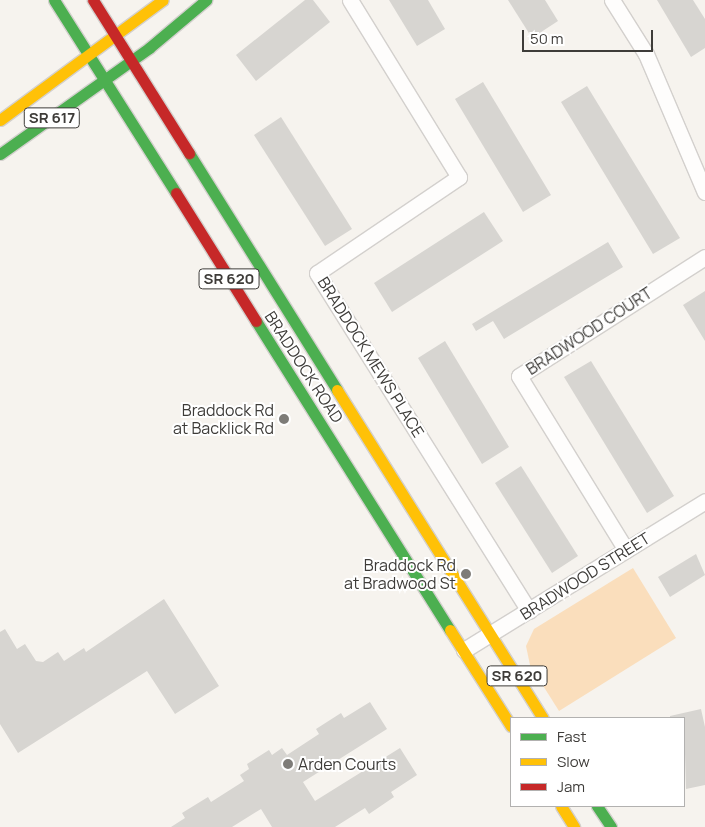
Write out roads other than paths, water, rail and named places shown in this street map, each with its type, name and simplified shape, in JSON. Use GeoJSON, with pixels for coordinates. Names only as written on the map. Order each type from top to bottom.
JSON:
{"type":"FeatureCollection","features":[{"type":"Feature","properties":{"kind":"main road","name":"BRADDOCK ROAD"},"geometry":{"type":"LineString","coordinates":[[54,0],[510,724]]}},
{"type":"Feature","properties":{"kind":"main road","name":"BRADDOCK ROAD"},"geometry":{"type":"LineString","coordinates":[[93,0],[542,717]]}},
{"type":"Feature","properties":{"kind":"main road","name":"SR 617"},"geometry":{"type":"LineString","coordinates":[[0,120],[89,58],[163,0]]}},
{"type":"Feature","properties":{"kind":"main road","name":"SR 617"},"geometry":{"type":"LineString","coordinates":[[0,154],[131,61],[206,0]]}},
{"type":"Feature","properties":{"kind":"main road"},"geometry":{"type":"LineString","coordinates":[[562,807],[574,827]]}},
{"type":"Feature","properties":{"kind":"main road"},"geometry":{"type":"LineString","coordinates":[[598,807],[611,827]]}},
{"type":"Feature","properties":{"kind":"street","name":"BRADDOCK MEWS PLACE"},"geometry":{"type":"LineString","coordinates":[[350,0],[459,177],[317,272],[529,611]]}},
{"type":"Feature","properties":{"kind":"street"},"geometry":{"type":"LineString","coordinates":[[612,0],[646,54],[705,192]]}},
{"type":"Feature","properties":{"kind":"street","name":"BRADWOOD COURT"},"geometry":{"type":"LineString","coordinates":[[626,550],[519,376],[705,257]]}},
{"type":"Feature","properties":{"kind":"street","name":"BRADWOOD STREET"},"geometry":{"type":"LineString","coordinates":[[464,650],[705,501]]}},
{"type":"Feature","properties":{"kind":"place","name":"Braddock Rd at Backlick Rd"},"geometry":{"type":"Point","coordinates":[284,419]}},
{"type":"Feature","properties":{"kind":"place","name":"Braddock Rd at Bradwood St"},"geometry":{"type":"Point","coordinates":[466,574]}},
{"type":"Feature","properties":{"kind":"place","name":"Arden Courts"},"geometry":{"type":"Point","coordinates":[288,764]}}]}
